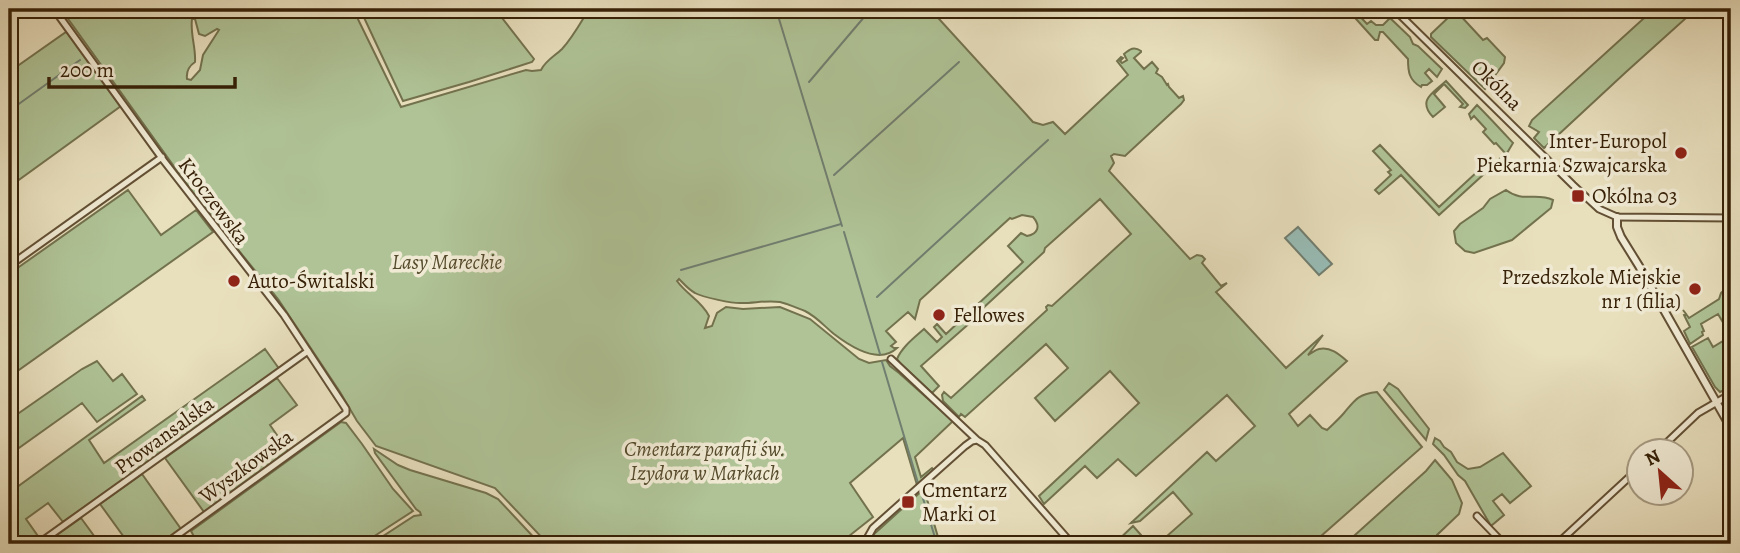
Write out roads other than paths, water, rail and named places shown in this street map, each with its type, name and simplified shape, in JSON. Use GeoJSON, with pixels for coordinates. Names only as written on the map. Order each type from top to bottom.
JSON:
{"type":"FeatureCollection","features":[{"type":"Feature","properties":{"kind":"street","name":"Kroczewska"},"geometry":{"type":"LineString","coordinates":[[54,9],[236,256],[284,315],[346,409],[346,413]]}},
{"type":"Feature","properties":{"kind":"street","name":"Okólna"},"geometry":{"type":"LineString","coordinates":[[1394,9],[1593,204],[1617,217]]}},
{"type":"Feature","properties":{"kind":"street"},"geometry":{"type":"LineString","coordinates":[[9,266],[162,157]]}},
{"type":"Feature","properties":{"kind":"street"},"geometry":{"type":"LineString","coordinates":[[1731,218],[1617,217],[1617,229],[1621,237],[1731,428]]}},
{"type":"Feature","properties":{"kind":"street","name":"Prowansalska"},"geometry":{"type":"LineString","coordinates":[[38,544],[308,351]]}},
{"type":"Feature","properties":{"kind":"street"},"geometry":{"type":"LineString","coordinates":[[891,359],[985,445],[1072,544]]}},
{"type":"Feature","properties":{"kind":"street"},"geometry":{"type":"LineString","coordinates":[[1672,438],[1698,413],[1731,394]]}},
{"type":"Feature","properties":{"kind":"street","name":"Wyszkowska"},"geometry":{"type":"LineString","coordinates":[[165,544],[346,413]]}},
{"type":"Feature","properties":{"kind":"street"},"geometry":{"type":"LineString","coordinates":[[864,544],[873,527],[965,446],[977,440]]}},
{"type":"Feature","properties":{"kind":"street"},"geometry":{"type":"LineString","coordinates":[[1557,544],[1624,483]]}},
{"type":"Feature","properties":{"kind":"street"},"geometry":{"type":"LineString","coordinates":[[1477,516],[1504,544]]}},
{"type":"Feature","properties":{"kind":"water"},"geometry":{"type":"Polygon","coordinates":[[[1298,227],[1332,264],[1319,275],[1285,238],[1298,227]]]}},
{"type":"Feature","properties":{"kind":"waterway"},"geometry":{"type":"LineString","coordinates":[[776,9],[842,226]]}},
{"type":"Feature","properties":{"kind":"waterway"},"geometry":{"type":"LineString","coordinates":[[809,82],[871,9]]}},
{"type":"Feature","properties":{"kind":"waterway"},"geometry":{"type":"LineString","coordinates":[[9,111],[80,60]]}},
{"type":"Feature","properties":{"kind":"waterway"},"geometry":{"type":"LineString","coordinates":[[834,175],[959,62]]}},
{"type":"Feature","properties":{"kind":"waterway"},"geometry":{"type":"LineString","coordinates":[[877,297],[1048,140]]}},
{"type":"Feature","properties":{"kind":"waterway"},"geometry":{"type":"LineString","coordinates":[[681,270],[841,224]]}},
{"type":"Feature","properties":{"kind":"waterway"},"geometry":{"type":"LineString","coordinates":[[844,232],[880,354]]}},
{"type":"Feature","properties":{"kind":"waterway"},"geometry":{"type":"LineString","coordinates":[[882,362],[918,483]]}},
{"type":"Feature","properties":{"kind":"waterway"},"geometry":{"type":"LineString","coordinates":[[921,492],[937,544]]}},
{"type":"Feature","properties":{"kind":"place","name":"Inter-Europol Piekarnia Szwajcarska"},"geometry":{"type":"Point","coordinates":[1681,153]}},
{"type":"Feature","properties":{"kind":"place","name":"Okólna 03"},"geometry":{"type":"Point","coordinates":[1578,196]}},
{"type":"Feature","properties":{"kind":"place","name":"Auto-Świtalski"},"geometry":{"type":"Point","coordinates":[234,281]}},
{"type":"Feature","properties":{"kind":"place","name":"Przedszkole Miejskie nr 1 (filia)"},"geometry":{"type":"Point","coordinates":[1695,289]}},
{"type":"Feature","properties":{"kind":"place","name":"Fellowes"},"geometry":{"type":"Point","coordinates":[939,315]}},
{"type":"Feature","properties":{"kind":"place","name":"Cmentarz Marki 01"},"geometry":{"type":"Point","coordinates":[908,502]}},
{"type":"Feature","properties":{"kind":"park label","name":"Lasy Mareckie"},"geometry":{"type":"Point","coordinates":[447,262]}},
{"type":"Feature","properties":{"kind":"park label","name":"Cmentarz parafii św. Izydora w Markach"},"geometry":{"type":"Point","coordinates":[705,461]}}]}
